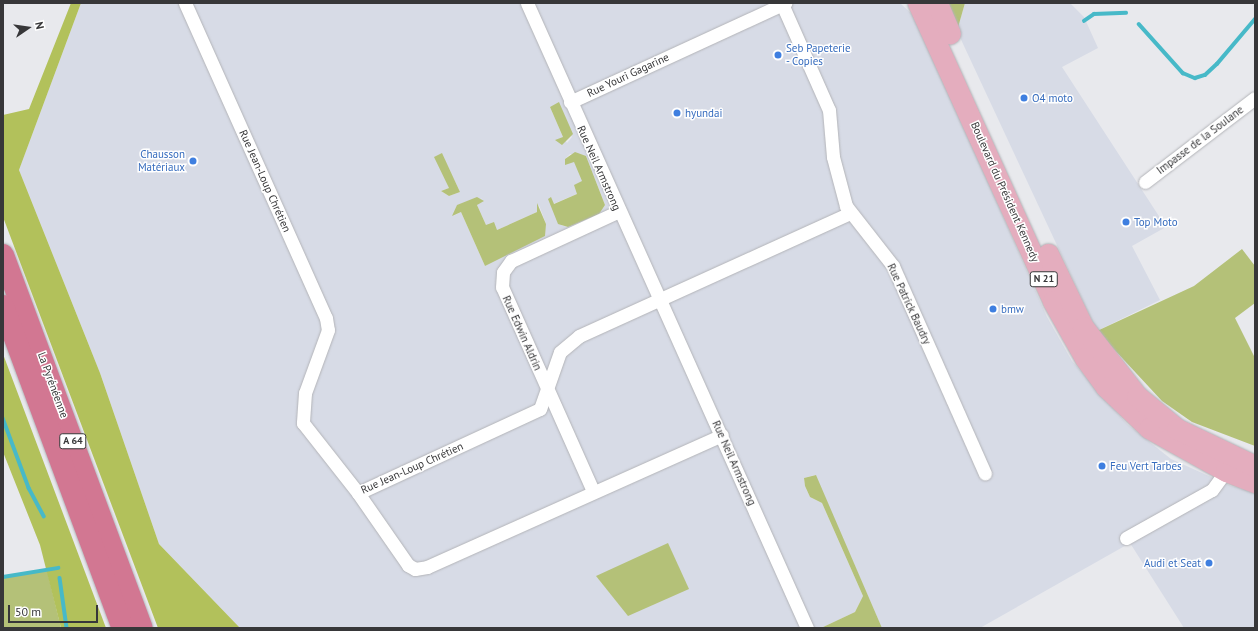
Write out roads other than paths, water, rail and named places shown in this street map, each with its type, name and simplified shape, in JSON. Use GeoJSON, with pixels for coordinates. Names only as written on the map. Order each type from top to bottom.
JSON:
{"type":"FeatureCollection","features":[{"type":"Feature","properties":{"kind":"highway","name":"La Pyrénéenne"},"geometry":{"type":"LineString","coordinates":[[3,255],[142,628]]}},
{"type":"Feature","properties":{"kind":"highway","name":"La Pyrénéenne"},"geometry":{"type":"LineString","coordinates":[[3,306],[123,628]]}},
{"type":"Feature","properties":{"kind":"main road","name":"Boulevard du Président Kennedy"},"geometry":{"type":"LineString","coordinates":[[918,3],[1053,301],[1085,358],[1106,387],[1149,428],[1226,472],[1255,482]]}},
{"type":"Feature","properties":{"kind":"main road","name":"Boulevard du Président Kennedy"},"geometry":{"type":"LineString","coordinates":[[937,3],[1068,297],[1096,348],[1137,396],[1177,429],[1255,466]]}},
{"type":"Feature","properties":{"kind":"street","name":"Rue Jean-Loup Chrétien"},"geometry":{"type":"LineString","coordinates":[[185,3],[326,318],[328,330],[305,393],[303,423],[358,493],[526,417],[540,409],[549,391],[553,369],[569,343],[659,300]]}},
{"type":"Feature","properties":{"kind":"street"},"geometry":{"type":"LineString","coordinates":[[527,3],[570,102]]}},
{"type":"Feature","properties":{"kind":"street","name":"Rue Youri Gagarine"},"geometry":{"type":"LineString","coordinates":[[570,102],[783,4]]}},
{"type":"Feature","properties":{"kind":"street","name":"Rue Patrick Baudry"},"geometry":{"type":"LineString","coordinates":[[783,4],[829,110],[833,157],[850,213],[893,266],[985,474]]}},
{"type":"Feature","properties":{"kind":"street","name":"Impasse de la Soulane"},"geometry":{"type":"LineString","coordinates":[[1145,182],[1255,98]]}},
{"type":"Feature","properties":{"kind":"street","name":"Rue Neil Armstrong"},"geometry":{"type":"LineString","coordinates":[[570,102],[659,300],[722,435],[807,628]]}},
{"type":"Feature","properties":{"kind":"street","name":"Rue Edwin Aldrin"},"geometry":{"type":"LineString","coordinates":[[593,491],[502,287],[503,272],[512,261],[619,211]]}},
{"type":"Feature","properties":{"kind":"street"},"geometry":{"type":"LineString","coordinates":[[659,300],[850,213]]}},
{"type":"Feature","properties":{"kind":"street"},"geometry":{"type":"LineString","coordinates":[[358,493],[408,565],[415,569],[427,567],[593,491],[722,435]]}},
{"type":"Feature","properties":{"kind":"street"},"geometry":{"type":"LineString","coordinates":[[1126,538],[1212,490],[1226,472]]}},
{"type":"Feature","properties":{"kind":"waterway"},"geometry":{"type":"LineString","coordinates":[[1084,21],[1094,14],[1126,13]]}},
{"type":"Feature","properties":{"kind":"waterway"},"geometry":{"type":"LineString","coordinates":[[1139,24],[1183,73],[1195,78],[1205,75],[1217,64],[1255,19]]}},
{"type":"Feature","properties":{"kind":"waterway"},"geometry":{"type":"LineString","coordinates":[[3,418],[29,488],[44,516]]}},
{"type":"Feature","properties":{"kind":"waterway"},"geometry":{"type":"LineString","coordinates":[[3,577],[58,568]]}},
{"type":"Feature","properties":{"kind":"waterway"},"geometry":{"type":"LineString","coordinates":[[60,578],[67,628]]}},
{"type":"Feature","properties":{"kind":"place","name":"Seb Papeterie - Copies"},"geometry":{"type":"Point","coordinates":[778,55]}},
{"type":"Feature","properties":{"kind":"place","name":"O4 moto"},"geometry":{"type":"Point","coordinates":[1024,98]}},
{"type":"Feature","properties":{"kind":"place","name":"hyundai"},"geometry":{"type":"Point","coordinates":[677,113]}},
{"type":"Feature","properties":{"kind":"place","name":"Chausson Matériaux"},"geometry":{"type":"Point","coordinates":[193,161]}},
{"type":"Feature","properties":{"kind":"place","name":"Top Moto"},"geometry":{"type":"Point","coordinates":[1126,222]}},
{"type":"Feature","properties":{"kind":"place","name":"bmw"},"geometry":{"type":"Point","coordinates":[993,309]}},
{"type":"Feature","properties":{"kind":"place","name":"Feu Vert Tarbes"},"geometry":{"type":"Point","coordinates":[1102,466]}},
{"type":"Feature","properties":{"kind":"place","name":"Audi et Seat"},"geometry":{"type":"Point","coordinates":[1209,563]}}]}
